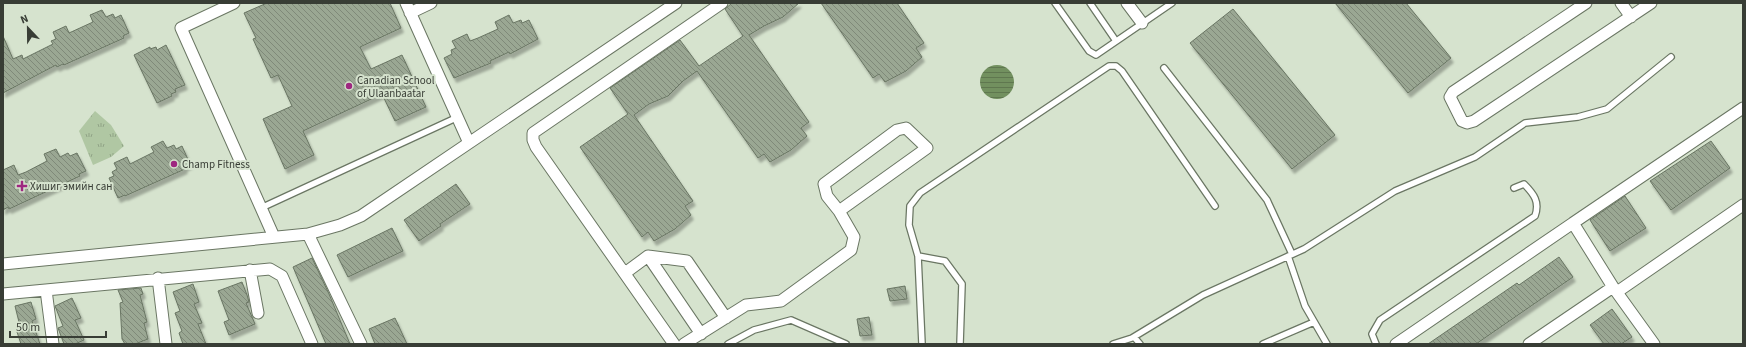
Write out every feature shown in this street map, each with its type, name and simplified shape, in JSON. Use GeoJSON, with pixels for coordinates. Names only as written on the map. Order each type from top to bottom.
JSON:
{"type":"FeatureCollection","features":[{"type":"Feature","properties":{"kind":"street"},"geometry":{"type":"LineString","coordinates":[[234,3],[181,28],[274,237]]}},
{"type":"Feature","properties":{"kind":"street"},"geometry":{"type":"LineString","coordinates":[[431,3],[408,8],[470,143]]}},
{"type":"Feature","properties":{"kind":"street"},"geometry":{"type":"LineString","coordinates":[[3,264],[308,234],[340,226],[361,216],[676,3]]}},
{"type":"Feature","properties":{"kind":"street"},"geometry":{"type":"LineString","coordinates":[[674,344],[536,147],[533,140],[533,133],[722,3]]}},
{"type":"Feature","properties":{"kind":"street"},"geometry":{"type":"LineString","coordinates":[[1128,3],[1142,23]]}},
{"type":"Feature","properties":{"kind":"street"},"geometry":{"type":"LineString","coordinates":[[1586,3],[1453,92],[1450,97],[1462,120],[1467,123],[1474,121],[1652,3]]}},
{"type":"Feature","properties":{"kind":"street"},"geometry":{"type":"LineString","coordinates":[[1621,3],[1631,17]]}},
{"type":"Feature","properties":{"kind":"street"},"geometry":{"type":"LineString","coordinates":[[1396,344],[1743,108]]}},
{"type":"Feature","properties":{"kind":"street"},"geometry":{"type":"LineString","coordinates":[[684,344],[746,305],[781,301],[851,250],[854,237],[838,211],[826,196],[824,184],[897,130],[906,128],[927,148],[838,211]]}},
{"type":"Feature","properties":{"kind":"street"},"geometry":{"type":"LineString","coordinates":[[1529,344],[1743,205]]}},
{"type":"Feature","properties":{"kind":"street"},"geometry":{"type":"LineString","coordinates":[[1573,223],[1615,289],[1654,344]]}},
{"type":"Feature","properties":{"kind":"street"},"geometry":{"type":"LineString","coordinates":[[308,234],[361,344]]}},
{"type":"Feature","properties":{"kind":"street"},"geometry":{"type":"LineString","coordinates":[[625,273],[648,256],[687,261],[726,318]]}},
{"type":"Feature","properties":{"kind":"street"},"geometry":{"type":"LineString","coordinates":[[648,256],[701,334]]}},
{"type":"Feature","properties":{"kind":"street"},"geometry":{"type":"LineString","coordinates":[[3,294],[158,278],[270,269],[282,276],[312,344]]}},
{"type":"Feature","properties":{"kind":"street"},"geometry":{"type":"LineString","coordinates":[[250,270],[258,313]]}},
{"type":"Feature","properties":{"kind":"street"},"geometry":{"type":"LineString","coordinates":[[158,278],[166,344]]}},
{"type":"Feature","properties":{"kind":"street"},"geometry":{"type":"LineString","coordinates":[[46,290],[53,344]]}},
{"type":"Feature","properties":{"kind":"lane"},"geometry":{"type":"LineString","coordinates":[[1055,3],[1089,51],[1096,55],[1172,3]]}},
{"type":"Feature","properties":{"kind":"lane"},"geometry":{"type":"LineString","coordinates":[[1090,3],[1116,41]]}},
{"type":"Feature","properties":{"kind":"lane"},"geometry":{"type":"LineString","coordinates":[[1160,3],[1163,8]]}},
{"type":"Feature","properties":{"kind":"lane"},"geometry":{"type":"LineString","coordinates":[[1113,344],[1134,337],[1203,295],[1304,249],[1395,191],[1475,157],[1525,123],[1578,117],[1607,109],[1671,57]]}},
{"type":"Feature","properties":{"kind":"lane"},"geometry":{"type":"LineString","coordinates":[[922,344],[918,256],[910,225],[910,206],[920,194],[1109,66],[1116,66],[1122,72],[1215,206]]}},
{"type":"Feature","properties":{"kind":"lane"},"geometry":{"type":"LineString","coordinates":[[1164,68],[1267,200],[1290,255],[1305,306],[1327,344]]}},
{"type":"Feature","properties":{"kind":"lane"},"geometry":{"type":"LineString","coordinates":[[261,208],[458,117]]}},
{"type":"Feature","properties":{"kind":"lane"},"geometry":{"type":"LineString","coordinates":[[1376,344],[1372,334],[1380,320],[1535,216],[1538,207],[1533,193],[1524,184],[1514,188]]}},
{"type":"Feature","properties":{"kind":"lane"},"geometry":{"type":"LineString","coordinates":[[918,256],[945,261],[962,284],[960,344]]}},
{"type":"Feature","properties":{"kind":"lane"},"geometry":{"type":"LineString","coordinates":[[728,344],[754,330],[791,320],[846,344]]}},
{"type":"Feature","properties":{"kind":"lane"},"geometry":{"type":"LineString","coordinates":[[1263,344],[1314,322]]}},
{"type":"Feature","properties":{"kind":"lane"},"geometry":{"type":"LineString","coordinates":[[1134,337],[1140,344]]}},
{"type":"Feature","properties":{"kind":"green space"},"geometry":{"type":"Polygon","coordinates":[[[95,111],[111,125],[124,146],[111,157],[93,165],[79,131],[95,111]]]}},
{"type":"Feature","properties":{"kind":"shaded area"},"geometry":{"type":"Polygon","coordinates":[[[1000,65],[1009,70],[1013,75],[1013,89],[1009,94],[1004,98],[994,99],[990,98],[981,89],[980,79],[981,75],[990,66],[1000,65]]]}},
{"type":"Feature","properties":{"kind":"building","name":"Canadian School of Ulaanbaatar"},"geometry":{"type":"Polygon","coordinates":[[[267,3],[390,3],[401,28],[360,47],[371,69],[402,55],[426,107],[395,121],[382,94],[303,131],[314,155],[285,169],[263,119],[292,106],[278,75],[271,78],[253,39],[256,38],[244,13],[267,3]]]}},
{"type":"Feature","properties":{"kind":"building"},"geometry":{"type":"Polygon","coordinates":[[[732,3],[799,3],[783,17],[749,35],[809,122],[801,128],[807,136],[791,150],[770,162],[764,154],[758,158],[697,71],[683,81],[668,96],[649,104],[634,115],[693,201],[685,206],[691,215],[675,229],[654,241],[648,232],[642,237],[580,147],[628,114],[610,88],[680,40],[699,66],[743,36],[725,9],[732,3]]]}},
{"type":"Feature","properties":{"kind":"building"},"geometry":{"type":"Polygon","coordinates":[[[821,3],[897,3],[924,43],[916,48],[922,57],[906,71],[885,82],[879,74],[873,78],[821,3]]]}},
{"type":"Feature","properties":{"kind":"building"},"geometry":{"type":"Polygon","coordinates":[[[1335,3],[1406,3],[1451,58],[1408,93],[1335,3]]]}},
{"type":"Feature","properties":{"kind":"building"},"geometry":{"type":"Polygon","coordinates":[[[1233,9],[1335,135],[1292,169],[1190,43],[1233,9]]]}},
{"type":"Feature","properties":{"kind":"building"},"geometry":{"type":"Polygon","coordinates":[[[102,10],[106,17],[113,14],[115,18],[121,15],[129,33],[123,36],[124,38],[64,65],[63,64],[57,67],[56,65],[3,93],[3,36],[13,59],[22,55],[23,59],[53,44],[51,41],[56,39],[53,32],[66,26],[69,33],[93,22],[90,15],[102,10]]]}},
{"type":"Feature","properties":{"kind":"building"},"geometry":{"type":"Polygon","coordinates":[[[509,15],[513,23],[521,20],[522,23],[529,20],[538,39],[510,54],[509,52],[490,61],[491,63],[454,78],[444,58],[452,54],[451,50],[456,48],[452,41],[467,34],[470,41],[498,29],[495,22],[509,15]]]}},
{"type":"Feature","properties":{"kind":"building"},"geometry":{"type":"Polygon","coordinates":[[[166,45],[185,85],[175,89],[176,92],[171,94],[172,96],[157,103],[134,55],[150,47],[150,49],[156,47],[157,50],[166,45]]]}},
{"type":"Feature","properties":{"kind":"building"},"geometry":{"type":"Polygon","coordinates":[[[163,141],[167,148],[174,145],[176,149],[182,146],[190,164],[184,167],[185,169],[118,198],[109,178],[114,176],[112,172],[117,169],[114,163],[127,157],[130,164],[154,152],[151,147],[163,141]]]}},
{"type":"Feature","properties":{"kind":"building"},"geometry":{"type":"Polygon","coordinates":[[[1711,141],[1730,168],[1671,210],[1650,181],[1711,141]]]}},
{"type":"Feature","properties":{"kind":"building"},"geometry":{"type":"Polygon","coordinates":[[[56,149],[60,157],[68,153],[70,156],[77,153],[86,171],[79,174],[80,176],[9,209],[8,207],[3,210],[3,170],[14,165],[18,175],[26,172],[47,161],[44,154],[56,149]]]}},
{"type":"Feature","properties":{"kind":"building"},"geometry":{"type":"Polygon","coordinates":[[[456,184],[470,204],[440,224],[441,226],[419,241],[404,220],[456,184]]]}},
{"type":"Feature","properties":{"kind":"building"},"geometry":{"type":"Polygon","coordinates":[[[1625,196],[1646,228],[1610,251],[1590,220],[1625,196]]]}},
{"type":"Feature","properties":{"kind":"building"},"geometry":{"type":"Polygon","coordinates":[[[392,228],[403,251],[348,277],[337,255],[392,228]]]}},
{"type":"Feature","properties":{"kind":"building"},"geometry":{"type":"Polygon","coordinates":[[[1559,257],[1573,277],[1476,344],[1428,344],[1517,283],[1519,285],[1559,257]]]}},
{"type":"Feature","properties":{"kind":"building"},"geometry":{"type":"Polygon","coordinates":[[[312,258],[350,344],[326,344],[293,267],[312,258]]]}},
{"type":"Feature","properties":{"kind":"building"},"geometry":{"type":"Polygon","coordinates":[[[242,282],[249,302],[246,303],[255,324],[229,335],[224,322],[229,320],[218,291],[242,282]]]}},
{"type":"Feature","properties":{"kind":"building"},"geometry":{"type":"Polygon","coordinates":[[[193,284],[199,302],[194,304],[202,323],[198,324],[206,344],[183,344],[179,333],[182,331],[175,313],[180,311],[173,292],[193,284]]]}},
{"type":"Feature","properties":{"kind":"building"},"geometry":{"type":"Polygon","coordinates":[[[905,286],[907,299],[890,301],[887,289],[905,286]]]}},
{"type":"Feature","properties":{"kind":"building"},"geometry":{"type":"Polygon","coordinates":[[[141,288],[143,294],[140,295],[147,322],[144,323],[148,339],[135,344],[125,344],[122,339],[120,303],[123,302],[118,290],[141,288]]]}},
{"type":"Feature","properties":{"kind":"building"},"geometry":{"type":"Polygon","coordinates":[[[72,298],[81,318],[75,320],[84,340],[75,344],[64,344],[58,328],[63,326],[55,306],[72,298]]]}},
{"type":"Feature","properties":{"kind":"building"},"geometry":{"type":"Polygon","coordinates":[[[31,302],[36,319],[32,321],[40,344],[21,344],[17,332],[21,330],[15,306],[31,302]]]}},
{"type":"Feature","properties":{"kind":"building"},"geometry":{"type":"Polygon","coordinates":[[[1612,309],[1632,337],[1621,344],[1604,344],[1590,325],[1612,309]]]}},
{"type":"Feature","properties":{"kind":"building"},"geometry":{"type":"Polygon","coordinates":[[[869,317],[872,335],[860,336],[857,319],[869,317]]]}},
{"type":"Feature","properties":{"kind":"building"},"geometry":{"type":"Polygon","coordinates":[[[395,318],[407,344],[375,344],[369,329],[395,318]]]}},
{"type":"Feature","properties":{"kind":"place","name":"Canadian School of Ulaanbaatar"},"geometry":{"type":"Point","coordinates":[349,86]}},
{"type":"Feature","properties":{"kind":"place","name":"Champ Fitness"},"geometry":{"type":"Point","coordinates":[174,164]}},
{"type":"Feature","properties":{"kind":"place","name":"Хишиг эмийн сан"},"geometry":{"type":"Point","coordinates":[22,186]}}]}
